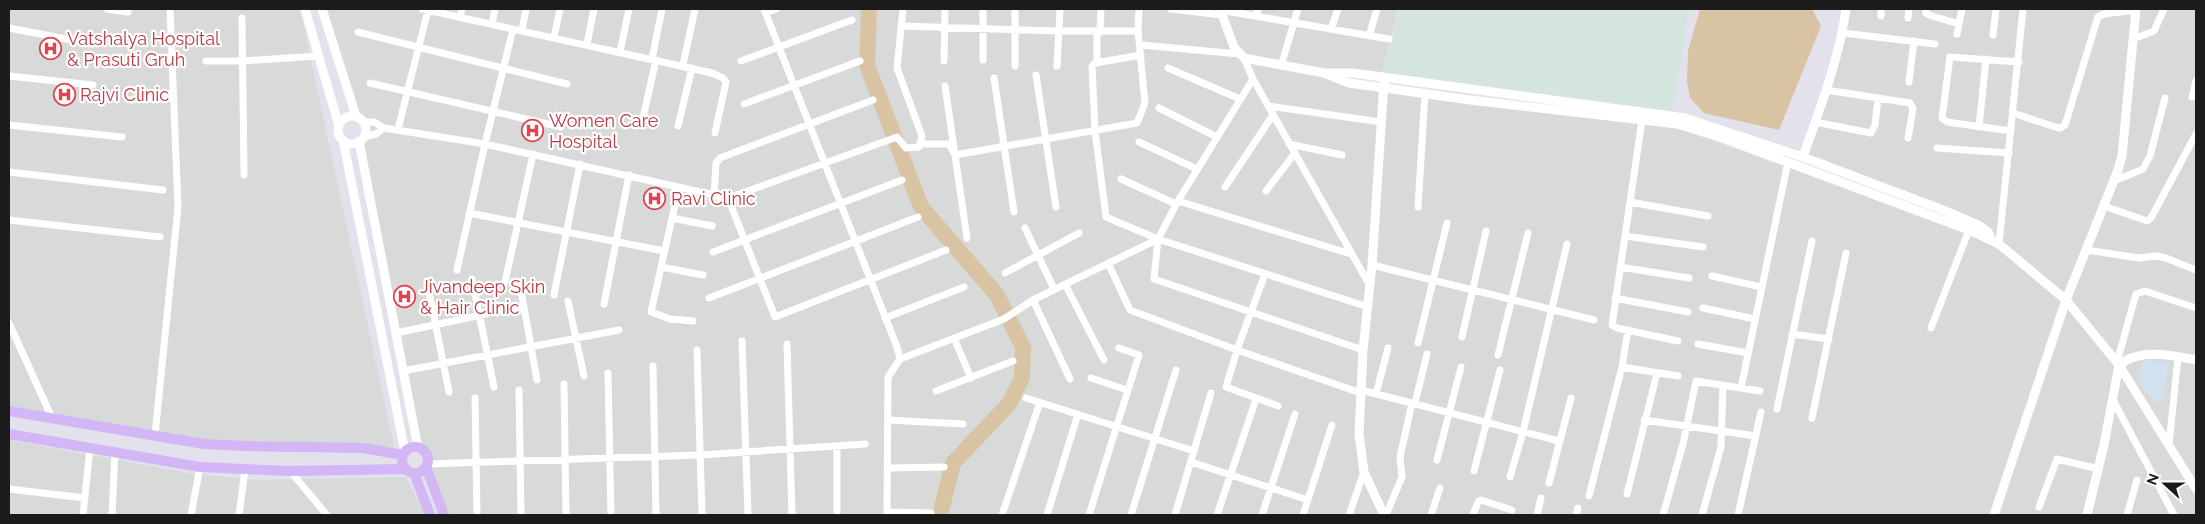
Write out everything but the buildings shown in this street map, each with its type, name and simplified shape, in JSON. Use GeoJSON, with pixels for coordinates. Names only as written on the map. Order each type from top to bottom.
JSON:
{"type":"FeatureCollection","features":[{"type":"Feature","properties":{"kind":"main road"},"geometry":{"type":"LineString","coordinates":[[9,411],[204,444],[363,448],[404,453]]}},
{"type":"Feature","properties":{"kind":"main road"},"geometry":{"type":"LineString","coordinates":[[9,434],[200,467],[245,470],[421,472],[426,466]]}},
{"type":"Feature","properties":{"kind":"main road"},"geometry":{"type":"LineString","coordinates":[[430,515],[409,471],[402,462],[404,453],[411,448],[418,448],[426,454],[426,466],[444,515]]}},
{"type":"Feature","properties":{"kind":"street"},"geometry":{"type":"LineString","coordinates":[[107,9],[128,12]]}},
{"type":"Feature","properties":{"kind":"street"},"geometry":{"type":"LineString","coordinates":[[155,435],[178,207],[170,9]]}},
{"type":"Feature","properties":{"kind":"street"},"geometry":{"type":"LineString","coordinates":[[305,9],[339,126],[339,134],[343,140],[404,453]]}},
{"type":"Feature","properties":{"kind":"street"},"geometry":{"type":"LineString","coordinates":[[322,9],[360,119],[366,129],[362,139],[418,448]]}},
{"type":"Feature","properties":{"kind":"street"},"geometry":{"type":"LineString","coordinates":[[460,17],[462,9]]}},
{"type":"Feature","properties":{"kind":"street"},"geometry":{"type":"LineString","coordinates":[[492,24],[495,9]]}},
{"type":"Feature","properties":{"kind":"street"},"geometry":{"type":"LineString","coordinates":[[522,30],[526,9]]}},
{"type":"Feature","properties":{"kind":"street"},"geometry":{"type":"LineString","coordinates":[[554,37],[560,9]]}},
{"type":"Feature","properties":{"kind":"street"},"geometry":{"type":"LineString","coordinates":[[587,44],[594,9]]}},
{"type":"Feature","properties":{"kind":"street"},"geometry":{"type":"LineString","coordinates":[[620,52],[628,9]]}},
{"type":"Feature","properties":{"kind":"street"},"geometry":{"type":"LineString","coordinates":[[643,118],[662,9]]}},
{"type":"Feature","properties":{"kind":"street"},"geometry":{"type":"LineString","coordinates":[[683,65],[695,9]]}},
{"type":"Feature","properties":{"kind":"street"},"geometry":{"type":"LineString","coordinates":[[776,9],[764,11],[886,318],[900,359]]}},
{"type":"Feature","properties":{"kind":"street"},"geometry":{"type":"LineString","coordinates":[[903,9],[897,68],[922,136],[920,146]]}},
{"type":"Feature","properties":{"kind":"street"},"geometry":{"type":"LineString","coordinates":[[944,61],[945,9]]}},
{"type":"Feature","properties":{"kind":"street"},"geometry":{"type":"LineString","coordinates":[[982,60],[983,9]]}},
{"type":"Feature","properties":{"kind":"street"},"geometry":{"type":"LineString","coordinates":[[1015,9],[1015,66]]}},
{"type":"Feature","properties":{"kind":"street"},"geometry":{"type":"LineString","coordinates":[[1057,66],[1060,9]]}},
{"type":"Feature","properties":{"kind":"street"},"geometry":{"type":"LineString","coordinates":[[1097,63],[1101,9]]}},
{"type":"Feature","properties":{"kind":"street"},"geometry":{"type":"LineString","coordinates":[[955,155],[1137,123],[1145,104],[1141,46],[1138,31],[1140,9]]}},
{"type":"Feature","properties":{"kind":"street"},"geometry":{"type":"LineString","coordinates":[[1171,9],[1257,12],[1294,22],[1388,39]]}},
{"type":"Feature","properties":{"kind":"street"},"geometry":{"type":"LineString","coordinates":[[1281,66],[1298,9]]}},
{"type":"Feature","properties":{"kind":"street"},"geometry":{"type":"LineString","coordinates":[[1331,29],[1338,9]]}},
{"type":"Feature","properties":{"kind":"street"},"geometry":{"type":"LineString","coordinates":[[1369,36],[1377,9]]}},
{"type":"Feature","properties":{"kind":"street"},"geometry":{"type":"LineString","coordinates":[[1803,156],[1843,33],[1846,9]]}},
{"type":"Feature","properties":{"kind":"street"},"geometry":{"type":"LineString","coordinates":[[1908,18],[1909,9]]}},
{"type":"Feature","properties":{"kind":"street"},"geometry":{"type":"LineString","coordinates":[[1926,9],[1926,13],[1929,15],[1959,24]]}},
{"type":"Feature","properties":{"kind":"street"},"geometry":{"type":"LineString","coordinates":[[1957,34],[1962,9]]}},
{"type":"Feature","properties":{"kind":"street"},"geometry":{"type":"LineString","coordinates":[[1993,34],[1996,9]]}},
{"type":"Feature","properties":{"kind":"street"},"geometry":{"type":"LineString","coordinates":[[1996,242],[2009,154],[2023,9]]}},
{"type":"Feature","properties":{"kind":"street"},"geometry":{"type":"LineString","coordinates":[[1994,515],[2066,300],[2114,181],[2122,156],[2136,9],[2104,14],[2098,17],[2065,125],[2060,128],[2055,127],[2013,113]]}},
{"type":"Feature","properties":{"kind":"street"},"geometry":{"type":"LineString","coordinates":[[2133,39],[2154,31],[2164,9]]}},
{"type":"Feature","properties":{"kind":"street"},"geometry":{"type":"LineString","coordinates":[[398,129],[428,10],[683,65],[712,73],[726,80],[715,133]]}},
{"type":"Feature","properties":{"kind":"street"},"geometry":{"type":"LineString","coordinates":[[1221,11],[1253,79],[1370,286]]}},
{"type":"Feature","properties":{"kind":"street"},"geometry":{"type":"LineString","coordinates":[[242,18],[244,175]]}},
{"type":"Feature","properties":{"kind":"street"},"geometry":{"type":"LineString","coordinates":[[741,61],[852,20]]}},
{"type":"Feature","properties":{"kind":"street"},"geometry":{"type":"LineString","coordinates":[[901,26],[983,30],[1138,31]]}},
{"type":"Feature","properties":{"kind":"street"},"geometry":{"type":"LineString","coordinates":[[9,28],[92,44]]}},
{"type":"Feature","properties":{"kind":"street"},"geometry":{"type":"LineString","coordinates":[[457,270],[513,29]]}},
{"type":"Feature","properties":{"kind":"street"},"geometry":{"type":"LineString","coordinates":[[358,32],[567,84]]}},
{"type":"Feature","properties":{"kind":"street"},"geometry":{"type":"LineString","coordinates":[[1843,33],[1935,44]]}},
{"type":"Feature","properties":{"kind":"street"},"geometry":{"type":"LineString","coordinates":[[1909,82],[1914,41]]}},
{"type":"Feature","properties":{"kind":"street"},"geometry":{"type":"LineString","coordinates":[[1141,46],[1241,56],[1281,66],[1324,73],[1340,72],[1685,118],[1803,156],[1980,226],[1996,242],[2066,300],[2118,364],[2196,489]]}},
{"type":"Feature","properties":{"kind":"street"},"geometry":{"type":"LineString","coordinates":[[1141,55],[1093,64],[1092,68],[1095,130],[1106,217],[1158,239],[1368,307]]}},
{"type":"Feature","properties":{"kind":"street"},"geometry":{"type":"LineString","coordinates":[[206,61],[242,61],[318,56]]}},
{"type":"Feature","properties":{"kind":"street"},"geometry":{"type":"LineString","coordinates":[[2011,130],[1947,122],[1942,118],[1950,56],[2019,62]]}},
{"type":"Feature","properties":{"kind":"street"},"geometry":{"type":"LineString","coordinates":[[1979,126],[1986,59]]}},
{"type":"Feature","properties":{"kind":"street"},"geometry":{"type":"LineString","coordinates":[[744,104],[860,61]]}},
{"type":"Feature","properties":{"kind":"street"},"geometry":{"type":"LineString","coordinates":[[678,126],[692,68]]}},
{"type":"Feature","properties":{"kind":"street"},"geometry":{"type":"LineString","coordinates":[[1168,68],[1240,99]]}},
{"type":"Feature","properties":{"kind":"street"},"geometry":{"type":"LineString","coordinates":[[1324,73],[1340,81],[1425,94],[1677,124],[1788,162],[1969,230],[1996,242]]}},
{"type":"Feature","properties":{"kind":"street"},"geometry":{"type":"LineString","coordinates":[[1036,75],[1047,138],[1056,208]]}},
{"type":"Feature","properties":{"kind":"street"},"geometry":{"type":"LineString","coordinates":[[9,76],[94,85]]}},
{"type":"Feature","properties":{"kind":"street"},"geometry":{"type":"LineString","coordinates":[[994,78],[1014,212]]}},
{"type":"Feature","properties":{"kind":"street"},"geometry":{"type":"LineString","coordinates":[[1385,78],[1380,122],[1372,266],[1363,350],[1358,434],[1364,472],[1385,515]]}},
{"type":"Feature","properties":{"kind":"street"},"geometry":{"type":"LineString","coordinates":[[1253,79],[1177,202],[1158,239],[1154,279],[1363,350]]}},
{"type":"Feature","properties":{"kind":"street"},"geometry":{"type":"LineString","coordinates":[[2192,97],[2196,81]]}},
{"type":"Feature","properties":{"kind":"street"},"geometry":{"type":"LineString","coordinates":[[370,83],[561,127]]}},
{"type":"Feature","properties":{"kind":"street"},"geometry":{"type":"LineString","coordinates":[[944,86],[967,238]]}},
{"type":"Feature","properties":{"kind":"street"},"geometry":{"type":"LineString","coordinates":[[1826,90],[1878,98],[1912,106],[1908,138]]}},
{"type":"Feature","properties":{"kind":"street"},"geometry":{"type":"LineString","coordinates":[[1418,207],[1425,94]]}},
{"type":"Feature","properties":{"kind":"street"},"geometry":{"type":"LineString","coordinates":[[130,100],[174,97]]}},
{"type":"Feature","properties":{"kind":"street"},"geometry":{"type":"LineString","coordinates":[[1815,122],[1871,133],[1874,130],[1878,98]]}},
{"type":"Feature","properties":{"kind":"street"},"geometry":{"type":"LineString","coordinates":[[2114,181],[2143,169],[2147,164],[2165,98]]}},
{"type":"Feature","properties":{"kind":"street"},"geometry":{"type":"LineString","coordinates":[[714,195],[716,164],[720,158],[873,100]]}},
{"type":"Feature","properties":{"kind":"street"},"geometry":{"type":"LineString","coordinates":[[1268,106],[1380,122]]}},
{"type":"Feature","properties":{"kind":"street"},"geometry":{"type":"LineString","coordinates":[[1159,108],[1217,137]]}},
{"type":"Feature","properties":{"kind":"street"},"geometry":{"type":"LineString","coordinates":[[1225,186],[1273,115]]}},
{"type":"Feature","properties":{"kind":"street"},"geometry":{"type":"LineString","coordinates":[[339,126],[347,117],[360,119],[374,122],[384,128],[485,144],[580,164],[714,195],[723,200],[897,137],[906,148],[949,144],[955,155]]}},
{"type":"Feature","properties":{"kind":"street"},"geometry":{"type":"LineString","coordinates":[[1642,120],[1612,325],[1678,341]]}},
{"type":"Feature","properties":{"kind":"street"},"geometry":{"type":"LineString","coordinates":[[9,125],[122,136]]}},
{"type":"Feature","properties":{"kind":"street"},"geometry":{"type":"LineString","coordinates":[[343,140],[353,144],[372,136],[384,128]]}},
{"type":"Feature","properties":{"kind":"street"},"geometry":{"type":"LineString","coordinates":[[2104,206],[2147,221],[2151,218],[2196,134]]}},
{"type":"Feature","properties":{"kind":"street"},"geometry":{"type":"LineString","coordinates":[[1139,142],[1197,170]]}},
{"type":"Feature","properties":{"kind":"street"},"geometry":{"type":"LineString","coordinates":[[1289,144],[1342,155]]}},
{"type":"Feature","properties":{"kind":"street"},"geometry":{"type":"LineString","coordinates":[[1937,148],[2009,154]]}},
{"type":"Feature","properties":{"kind":"street"},"geometry":{"type":"LineString","coordinates":[[1266,191],[1294,153]]}},
{"type":"Feature","properties":{"kind":"street"},"geometry":{"type":"LineString","coordinates":[[505,282],[533,154]]}},
{"type":"Feature","properties":{"kind":"street"},"geometry":{"type":"LineString","coordinates":[[1741,388],[1788,162]]}},
{"type":"Feature","properties":{"kind":"street"},"geometry":{"type":"LineString","coordinates":[[554,295],[580,164]]}},
{"type":"Feature","properties":{"kind":"street"},"geometry":{"type":"LineString","coordinates":[[9,172],[163,190]]}},
{"type":"Feature","properties":{"kind":"street"},"geometry":{"type":"LineString","coordinates":[[604,304],[629,175]]}},
{"type":"Feature","properties":{"kind":"street"},"geometry":{"type":"LineString","coordinates":[[1121,179],[1177,202],[1351,254]]}},
{"type":"Feature","properties":{"kind":"street"},"geometry":{"type":"LineString","coordinates":[[713,252],[902,180]]}},
{"type":"Feature","properties":{"kind":"street"},"geometry":{"type":"LineString","coordinates":[[678,187],[651,312],[670,319],[692,321]]}},
{"type":"Feature","properties":{"kind":"street"},"geometry":{"type":"LineString","coordinates":[[728,198],[773,315],[777,317],[946,250]]}},
{"type":"Feature","properties":{"kind":"street"},"geometry":{"type":"LineString","coordinates":[[1630,202],[1708,216]]}},
{"type":"Feature","properties":{"kind":"street"},"geometry":{"type":"LineString","coordinates":[[470,213],[616,240],[664,251]]}},
{"type":"Feature","properties":{"kind":"street"},"geometry":{"type":"LineString","coordinates":[[709,298],[918,217]]}},
{"type":"Feature","properties":{"kind":"street"},"geometry":{"type":"LineString","coordinates":[[672,218],[712,226]]}},
{"type":"Feature","properties":{"kind":"street"},"geometry":{"type":"LineString","coordinates":[[9,220],[160,237]]}},
{"type":"Feature","properties":{"kind":"street"},"geometry":{"type":"LineString","coordinates":[[1418,343],[1447,223]]}},
{"type":"Feature","properties":{"kind":"street"},"geometry":{"type":"LineString","coordinates":[[1025,228],[1054,290]]}},
{"type":"Feature","properties":{"kind":"street"},"geometry":{"type":"LineString","coordinates":[[1931,328],[1969,230]]}},
{"type":"Feature","properties":{"kind":"street"},"geometry":{"type":"LineString","coordinates":[[1462,337],[1486,231]]}},
{"type":"Feature","properties":{"kind":"street"},"geometry":{"type":"LineString","coordinates":[[1005,273],[1079,233]]}},
{"type":"Feature","properties":{"kind":"street"},"geometry":{"type":"LineString","coordinates":[[1498,355],[1528,233]]}},
{"type":"Feature","properties":{"kind":"street"},"geometry":{"type":"LineString","coordinates":[[1624,236],[1703,247]]}},
{"type":"Feature","properties":{"kind":"street"},"geometry":{"type":"LineString","coordinates":[[931,512],[887,514],[888,377],[900,359],[1004,319],[1032,300],[1158,239]]}},
{"type":"Feature","properties":{"kind":"street"},"geometry":{"type":"LineString","coordinates":[[1777,410],[1812,241]]}},
{"type":"Feature","properties":{"kind":"street"},"geometry":{"type":"LineString","coordinates":[[1510,477],[1523,432],[1567,244]]}},
{"type":"Feature","properties":{"kind":"street"},"geometry":{"type":"LineString","coordinates":[[2086,250],[2134,257],[2166,258],[2196,270]]}},
{"type":"Feature","properties":{"kind":"street"},"geometry":{"type":"LineString","coordinates":[[1812,418],[1846,253]]}},
{"type":"Feature","properties":{"kind":"street"},"geometry":{"type":"LineString","coordinates":[[1108,263],[1130,310],[1237,350],[1361,391],[1559,441]]}},
{"type":"Feature","properties":{"kind":"street"},"geometry":{"type":"LineString","coordinates":[[1372,266],[1594,320]]}},
{"type":"Feature","properties":{"kind":"street"},"geometry":{"type":"LineString","coordinates":[[661,267],[702,275]]}},
{"type":"Feature","properties":{"kind":"street"},"geometry":{"type":"LineString","coordinates":[[1620,267],[1689,278]]}},
{"type":"Feature","properties":{"kind":"street"},"geometry":{"type":"LineString","coordinates":[[1265,274],[1237,350],[1226,387],[1278,406]]}},
{"type":"Feature","properties":{"kind":"street"},"geometry":{"type":"LineString","coordinates":[[1712,276],[1762,287]]}},
{"type":"Feature","properties":{"kind":"street"},"geometry":{"type":"LineString","coordinates":[[472,280],[494,387]]}},
{"type":"Feature","properties":{"kind":"street"},"geometry":{"type":"LineString","coordinates":[[427,282],[449,392]]}},
{"type":"Feature","properties":{"kind":"street"},"geometry":{"type":"LineString","coordinates":[[1066,284],[1104,360]]}},
{"type":"Feature","properties":{"kind":"street"},"geometry":{"type":"LineString","coordinates":[[886,318],[964,287]]}},
{"type":"Feature","properties":{"kind":"street"},"geometry":{"type":"LineString","coordinates":[[522,291],[537,380]]}},
{"type":"Feature","properties":{"kind":"street"},"geometry":{"type":"LineString","coordinates":[[2088,515],[2114,400],[2118,364],[2136,294],[2145,291],[2196,308]]}},
{"type":"Feature","properties":{"kind":"street"},"geometry":{"type":"LineString","coordinates":[[1615,298],[1688,312]]}},
{"type":"Feature","properties":{"kind":"street"},"geometry":{"type":"LineString","coordinates":[[1032,300],[1070,379]]}},
{"type":"Feature","properties":{"kind":"street"},"geometry":{"type":"LineString","coordinates":[[568,301],[584,376]]}},
{"type":"Feature","properties":{"kind":"street"},"geometry":{"type":"LineString","coordinates":[[396,333],[524,306]]}},
{"type":"Feature","properties":{"kind":"street"},"geometry":{"type":"LineString","coordinates":[[1703,308],[1755,319]]}},
{"type":"Feature","properties":{"kind":"street"},"geometry":{"type":"LineString","coordinates":[[9,323],[52,418]]}},
{"type":"Feature","properties":{"kind":"street"},"geometry":{"type":"LineString","coordinates":[[403,371],[619,330]]}},
{"type":"Feature","properties":{"kind":"street"},"geometry":{"type":"LineString","coordinates":[[1589,496],[1622,367],[1628,330]]}},
{"type":"Feature","properties":{"kind":"street"},"geometry":{"type":"LineString","coordinates":[[1793,332],[1829,339]]}},
{"type":"Feature","properties":{"kind":"street"},"geometry":{"type":"LineString","coordinates":[[954,338],[970,378]]}},
{"type":"Feature","properties":{"kind":"street"},"geometry":{"type":"LineString","coordinates":[[742,341],[748,515]]}},
{"type":"Feature","properties":{"kind":"street"},"geometry":{"type":"LineString","coordinates":[[787,344],[792,515]]}},
{"type":"Feature","properties":{"kind":"street"},"geometry":{"type":"LineString","coordinates":[[1698,344],[1748,353]]}},
{"type":"Feature","properties":{"kind":"street"},"geometry":{"type":"LineString","coordinates":[[1089,515],[1139,354],[1119,348]]}},
{"type":"Feature","properties":{"kind":"street"},"geometry":{"type":"LineString","coordinates":[[1376,394],[1388,348]]}},
{"type":"Feature","properties":{"kind":"street"},"geometry":{"type":"LineString","coordinates":[[697,350],[702,515]]}},
{"type":"Feature","properties":{"kind":"street"},"geometry":{"type":"LineString","coordinates":[[1385,515],[1402,475],[1400,457],[1427,354]]}},
{"type":"Feature","properties":{"kind":"street"},"geometry":{"type":"LineString","coordinates":[[2118,364],[2136,355],[2196,360]]}},
{"type":"Feature","properties":{"kind":"street"},"geometry":{"type":"LineString","coordinates":[[2169,445],[2178,357]]}},
{"type":"Feature","properties":{"kind":"street"},"geometry":{"type":"LineString","coordinates":[[936,391],[1013,361]]}},
{"type":"Feature","properties":{"kind":"street"},"geometry":{"type":"LineString","coordinates":[[654,366],[656,515]]}},
{"type":"Feature","properties":{"kind":"street"},"geometry":{"type":"LineString","coordinates":[[1436,460],[1461,367]]}},
{"type":"Feature","properties":{"kind":"street"},"geometry":{"type":"LineString","coordinates":[[1622,367],[1678,376]]}},
{"type":"Feature","properties":{"kind":"street"},"geometry":{"type":"LineString","coordinates":[[1131,515],[1176,370]]}},
{"type":"Feature","properties":{"kind":"street"},"geometry":{"type":"LineString","coordinates":[[1474,471],[1500,370]]}},
{"type":"Feature","properties":{"kind":"street"},"geometry":{"type":"LineString","coordinates":[[608,373],[611,515]]}},
{"type":"Feature","properties":{"kind":"street"},"geometry":{"type":"LineString","coordinates":[[1627,494],[1657,373]]}},
{"type":"Feature","properties":{"kind":"street"},"geometry":{"type":"LineString","coordinates":[[1091,378],[1127,390]]}},
{"type":"Feature","properties":{"kind":"street"},"geometry":{"type":"LineString","coordinates":[[1663,515],[1687,426],[1696,381],[1760,391]]}},
{"type":"Feature","properties":{"kind":"street"},"geometry":{"type":"LineString","coordinates":[[564,384],[566,515]]}},
{"type":"Feature","properties":{"kind":"street"},"geometry":{"type":"LineString","coordinates":[[1703,515],[1719,458],[1722,432],[1723,385]]}},
{"type":"Feature","properties":{"kind":"street"},"geometry":{"type":"LineString","coordinates":[[519,390],[521,515]]}},
{"type":"Feature","properties":{"kind":"street"},"geometry":{"type":"LineString","coordinates":[[1175,515],[1211,393]]}},
{"type":"Feature","properties":{"kind":"street"},"geometry":{"type":"LineString","coordinates":[[475,398],[477,515]]}},
{"type":"Feature","properties":{"kind":"street"},"geometry":{"type":"LineString","coordinates":[[1026,398],[1194,451]]}},
{"type":"Feature","properties":{"kind":"street"},"geometry":{"type":"LineString","coordinates":[[1549,483],[1571,398]]}},
{"type":"Feature","properties":{"kind":"street"},"geometry":{"type":"LineString","coordinates":[[1217,515],[1256,399]]}},
{"type":"Feature","properties":{"kind":"street"},"geometry":{"type":"LineString","coordinates":[[2114,400],[2174,515]]}},
{"type":"Feature","properties":{"kind":"street"},"geometry":{"type":"LineString","coordinates":[[1002,515],[1040,402]]}},
{"type":"Feature","properties":{"kind":"street"},"geometry":{"type":"LineString","coordinates":[[1738,515],[1761,412]]}},
{"type":"Feature","properties":{"kind":"street"},"geometry":{"type":"LineString","coordinates":[[1046,515],[1078,414]]}},
{"type":"Feature","properties":{"kind":"street"},"geometry":{"type":"LineString","coordinates":[[1262,515],[1295,414]]}},
{"type":"Feature","properties":{"kind":"street"},"geometry":{"type":"LineString","coordinates":[[888,420],[963,424]]}},
{"type":"Feature","properties":{"kind":"street"},"geometry":{"type":"LineString","coordinates":[[1644,420],[1756,436]]}},
{"type":"Feature","properties":{"kind":"street"},"geometry":{"type":"LineString","coordinates":[[1303,515],[1332,425]]}},
{"type":"Feature","properties":{"kind":"street"},"geometry":{"type":"LineString","coordinates":[[426,466],[476,462],[700,455],[865,444]]}},
{"type":"Feature","properties":{"kind":"street"},"geometry":{"type":"LineString","coordinates":[[837,447],[837,515]]}},
{"type":"Feature","properties":{"kind":"street"},"geometry":{"type":"LineString","coordinates":[[83,515],[90,448]]}},
{"type":"Feature","properties":{"kind":"street"},"geometry":{"type":"LineString","coordinates":[[112,515],[115,452]]}},
{"type":"Feature","properties":{"kind":"street"},"geometry":{"type":"LineString","coordinates":[[2040,507],[2056,459],[2060,458],[2099,469]]}},
{"type":"Feature","properties":{"kind":"street"},"geometry":{"type":"LineString","coordinates":[[1191,462],[1308,500]]}},
{"type":"Feature","properties":{"kind":"street"},"geometry":{"type":"LineString","coordinates":[[191,515],[200,467]]}},
{"type":"Feature","properties":{"kind":"street"},"geometry":{"type":"LineString","coordinates":[[888,468],[944,467]]}},
{"type":"Feature","properties":{"kind":"street"},"geometry":{"type":"LineString","coordinates":[[239,515],[245,470]]}},
{"type":"Feature","properties":{"kind":"street"},"geometry":{"type":"LineString","coordinates":[[290,471],[327,515]]}},
{"type":"Feature","properties":{"kind":"street"},"geometry":{"type":"LineString","coordinates":[[1349,515],[1364,472]]}},
{"type":"Feature","properties":{"kind":"street"},"geometry":{"type":"LineString","coordinates":[[2127,515],[2137,480]]}},
{"type":"Feature","properties":{"kind":"street"},"geometry":{"type":"LineString","coordinates":[[1431,515],[1440,488]]}},
{"type":"Feature","properties":{"kind":"street"},"geometry":{"type":"LineString","coordinates":[[9,489],[85,498]]}},
{"type":"Feature","properties":{"kind":"street"},"geometry":{"type":"LineString","coordinates":[[1537,515],[1541,498]]}},
{"type":"Feature","properties":{"kind":"street"},"geometry":{"type":"LineString","coordinates":[[1473,515],[1480,500],[1512,510]]}},
{"type":"Feature","properties":{"kind":"shaded area"},"geometry":{"type":"Polygon","coordinates":[[[9,9],[300,9],[394,448],[204,443],[9,410],[9,9]]]}},
{"type":"Feature","properties":{"kind":"shaded area"},"geometry":{"type":"Polygon","coordinates":[[[327,9],[1217,9],[1233,49],[1242,61],[1324,76],[1339,84],[1379,90],[1369,275],[1356,433],[1381,515],[445,515],[428,455],[422,447],[362,142],[368,125],[358,115],[327,9]]]}},
{"type":"Feature","properties":{"kind":"shaded area"},"geometry":{"type":"Polygon","coordinates":[[[1219,9],[1398,9],[1381,76],[1323,72],[1242,55],[1219,9]]]}},
{"type":"Feature","properties":{"kind":"shaded area"},"geometry":{"type":"Polygon","coordinates":[[[1400,9],[1689,9],[1673,110],[1383,73],[1400,9]]]}},
{"type":"Feature","properties":{"kind":"shaded area"},"geometry":{"type":"Polygon","coordinates":[[[1700,9],[1812,9],[1821,26],[1779,130],[1704,113],[1690,98],[1687,81],[1688,51],[1700,9]]]}},
{"type":"Feature","properties":{"kind":"shaded area"},"geometry":{"type":"Polygon","coordinates":[[[1848,9],[2134,9],[2119,155],[2065,295],[1994,237],[1806,154],[1848,9]]]}},
{"type":"Feature","properties":{"kind":"shaded area"},"geometry":{"type":"Polygon","coordinates":[[[2137,9],[2196,9],[2196,357],[2174,354],[2119,364],[2067,299],[2115,182],[2137,9]]]}},
{"type":"Feature","properties":{"kind":"shaded area"},"geometry":{"type":"Polygon","coordinates":[[[1387,92],[1676,128],[1991,243],[2060,300],[2115,367],[2082,515],[1388,515],[1368,472],[1363,434],[1365,350],[1387,92]]]}},
{"type":"Feature","properties":{"kind":"shaded area"},"geometry":{"type":"Polygon","coordinates":[[[2149,357],[2196,362],[2196,484],[2123,366],[2128,362],[2149,357]]]}},
{"type":"Feature","properties":{"kind":"shaded area"},"geometry":{"type":"Polygon","coordinates":[[[2143,360],[2169,363],[2163,401],[2155,403],[2138,383],[2143,360]]]}},
{"type":"Feature","properties":{"kind":"shaded area"},"geometry":{"type":"Polygon","coordinates":[[[2121,373],[2196,494],[2196,515],[2090,515],[2121,373]]]}},
{"type":"Feature","properties":{"kind":"shaded area"},"geometry":{"type":"Polygon","coordinates":[[[9,440],[188,473],[257,480],[406,477],[425,515],[9,515],[9,440]]]}},
{"type":"Feature","properties":{"kind":"waterway"},"geometry":{"type":"LineString","coordinates":[[869,9],[867,65],[921,207],[997,295],[1023,347],[1022,378],[1009,404],[953,463],[940,515]]}},
{"type":"Feature","properties":{"kind":"place","name":"Vatshalya Hospital & Prasuti Gruh"},"geometry":{"type":"Point","coordinates":[51,48]}},
{"type":"Feature","properties":{"kind":"place","name":"Rajvi Clinic"},"geometry":{"type":"Point","coordinates":[64,94]}},
{"type":"Feature","properties":{"kind":"place","name":"Women Care Hospital"},"geometry":{"type":"Point","coordinates":[533,130]}},
{"type":"Feature","properties":{"kind":"place","name":"Ravi Clinic"},"geometry":{"type":"Point","coordinates":[655,198]}},
{"type":"Feature","properties":{"kind":"place","name":"Jivandeep Skin & Hair Clinic"},"geometry":{"type":"Point","coordinates":[404,296]}}]}
